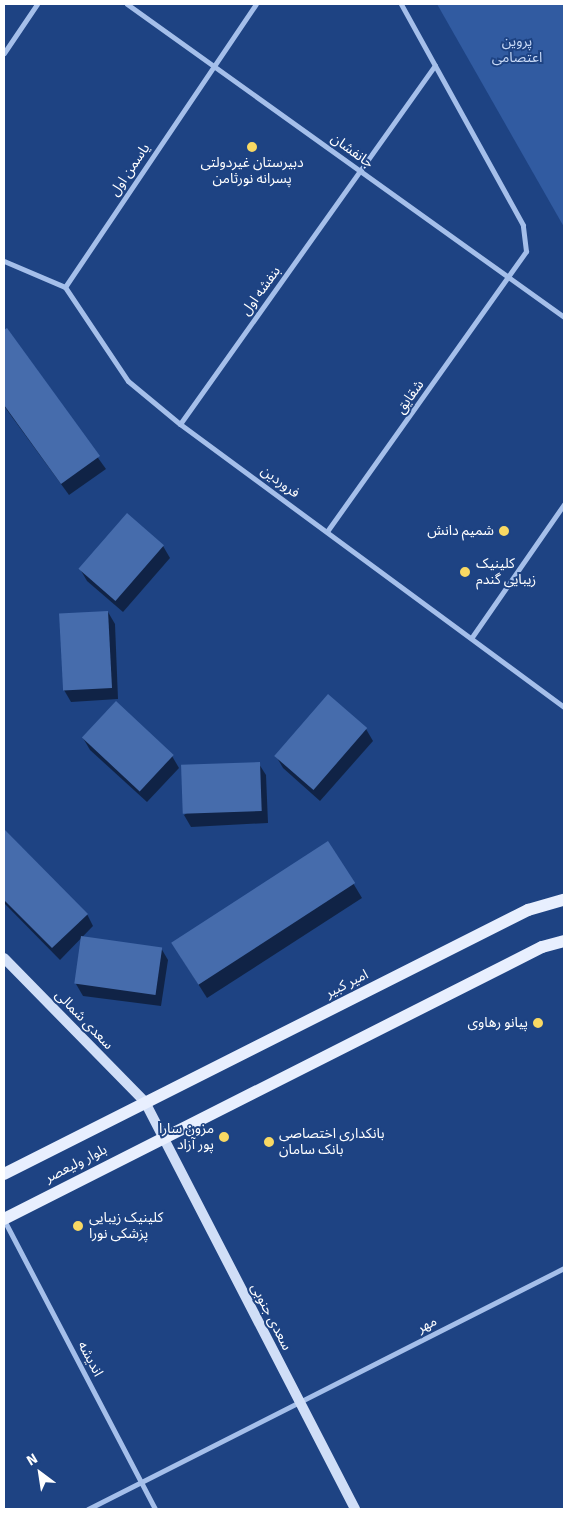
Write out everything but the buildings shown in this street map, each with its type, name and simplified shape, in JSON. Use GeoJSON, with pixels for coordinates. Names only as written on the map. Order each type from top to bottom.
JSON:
{"type":"FeatureCollection","features":[{"type":"Feature","properties":{"kind":"main road","name":"امیر کبیر"},"geometry":{"type":"LineString","coordinates":[[145,1102],[528,910],[564,900]]}},
{"type":"Feature","properties":{"kind":"main road"},"geometry":{"type":"LineString","coordinates":[[163,1136],[542,947],[564,940]]}},
{"type":"Feature","properties":{"kind":"main road","name":"سعدى شمالى"},"geometry":{"type":"LineString","coordinates":[[4,958],[145,1102],[163,1136]]}},
{"type":"Feature","properties":{"kind":"main road","name":"بلوار ولیعصر"},"geometry":{"type":"LineString","coordinates":[[4,1174],[145,1102]]}},
{"type":"Feature","properties":{"kind":"main road","name":"بلوار ولیعصر"},"geometry":{"type":"LineString","coordinates":[[4,1219],[163,1136]]}},
{"type":"Feature","properties":{"kind":"main road","name":"سعدى جنوبی"},"geometry":{"type":"LineString","coordinates":[[163,1136],[356,1509]]}},
{"type":"Feature","properties":{"kind":"street"},"geometry":{"type":"LineString","coordinates":[[4,53],[37,4]]}},
{"type":"Feature","properties":{"kind":"street","name":"جانفشان"},"geometry":{"type":"LineString","coordinates":[[127,4],[564,317]]}},
{"type":"Feature","properties":{"kind":"street","name":"یاسمن اول"},"geometry":{"type":"LineString","coordinates":[[64,287],[256,4]]}},
{"type":"Feature","properties":{"kind":"street","name":"شقایق"},"geometry":{"type":"LineString","coordinates":[[328,530],[510,278],[526,250],[523,225],[401,4]]}},
{"type":"Feature","properties":{"kind":"street","name":"بنفشه اول"},"geometry":{"type":"LineString","coordinates":[[180,424],[435,65]]}},
{"type":"Feature","properties":{"kind":"street"},"geometry":{"type":"LineString","coordinates":[[4,261],[64,287]]}},
{"type":"Feature","properties":{"kind":"street","name":"فروردین"},"geometry":{"type":"LineString","coordinates":[[64,287],[128,381],[180,424],[328,530],[564,707]]}},
{"type":"Feature","properties":{"kind":"street"},"geometry":{"type":"LineString","coordinates":[[472,637],[564,504]]}},
{"type":"Feature","properties":{"kind":"street","name":"اندیشه"},"geometry":{"type":"LineString","coordinates":[[4,1219],[155,1509]]}},
{"type":"Feature","properties":{"kind":"street","name":"مهر"},"geometry":{"type":"LineString","coordinates":[[88,1509],[564,1268]]}},
{"type":"Feature","properties":{"kind":"green space","name":"پروین اعتصامى"},"geometry":{"type":"Polygon","coordinates":[[[437,4],[564,4],[564,227],[437,4]]]}},
{"type":"Feature","properties":{"kind":"place","name":"دبیرستان غیردولتی پسرانه نورثامن"},"geometry":{"type":"Point","coordinates":[252,147]}},
{"type":"Feature","properties":{"kind":"place","name":"شمیم دانش"},"geometry":{"type":"Point","coordinates":[504,531]}},
{"type":"Feature","properties":{"kind":"place","name":"کلینیک زیبایی گندم"},"geometry":{"type":"Point","coordinates":[465,572]}},
{"type":"Feature","properties":{"kind":"place","name":"پیانو رهاوی"},"geometry":{"type":"Point","coordinates":[538,1023]}},
{"type":"Feature","properties":{"kind":"place","name":"مزون سارا پور آزاد"},"geometry":{"type":"Point","coordinates":[224,1137]}},
{"type":"Feature","properties":{"kind":"place","name":"بانکداری اختصاصی بانک سامان"},"geometry":{"type":"Point","coordinates":[269,1142]}},
{"type":"Feature","properties":{"kind":"place","name":"کلینیک زیبایی پزشکی نورا"},"geometry":{"type":"Point","coordinates":[78,1226]}}]}
